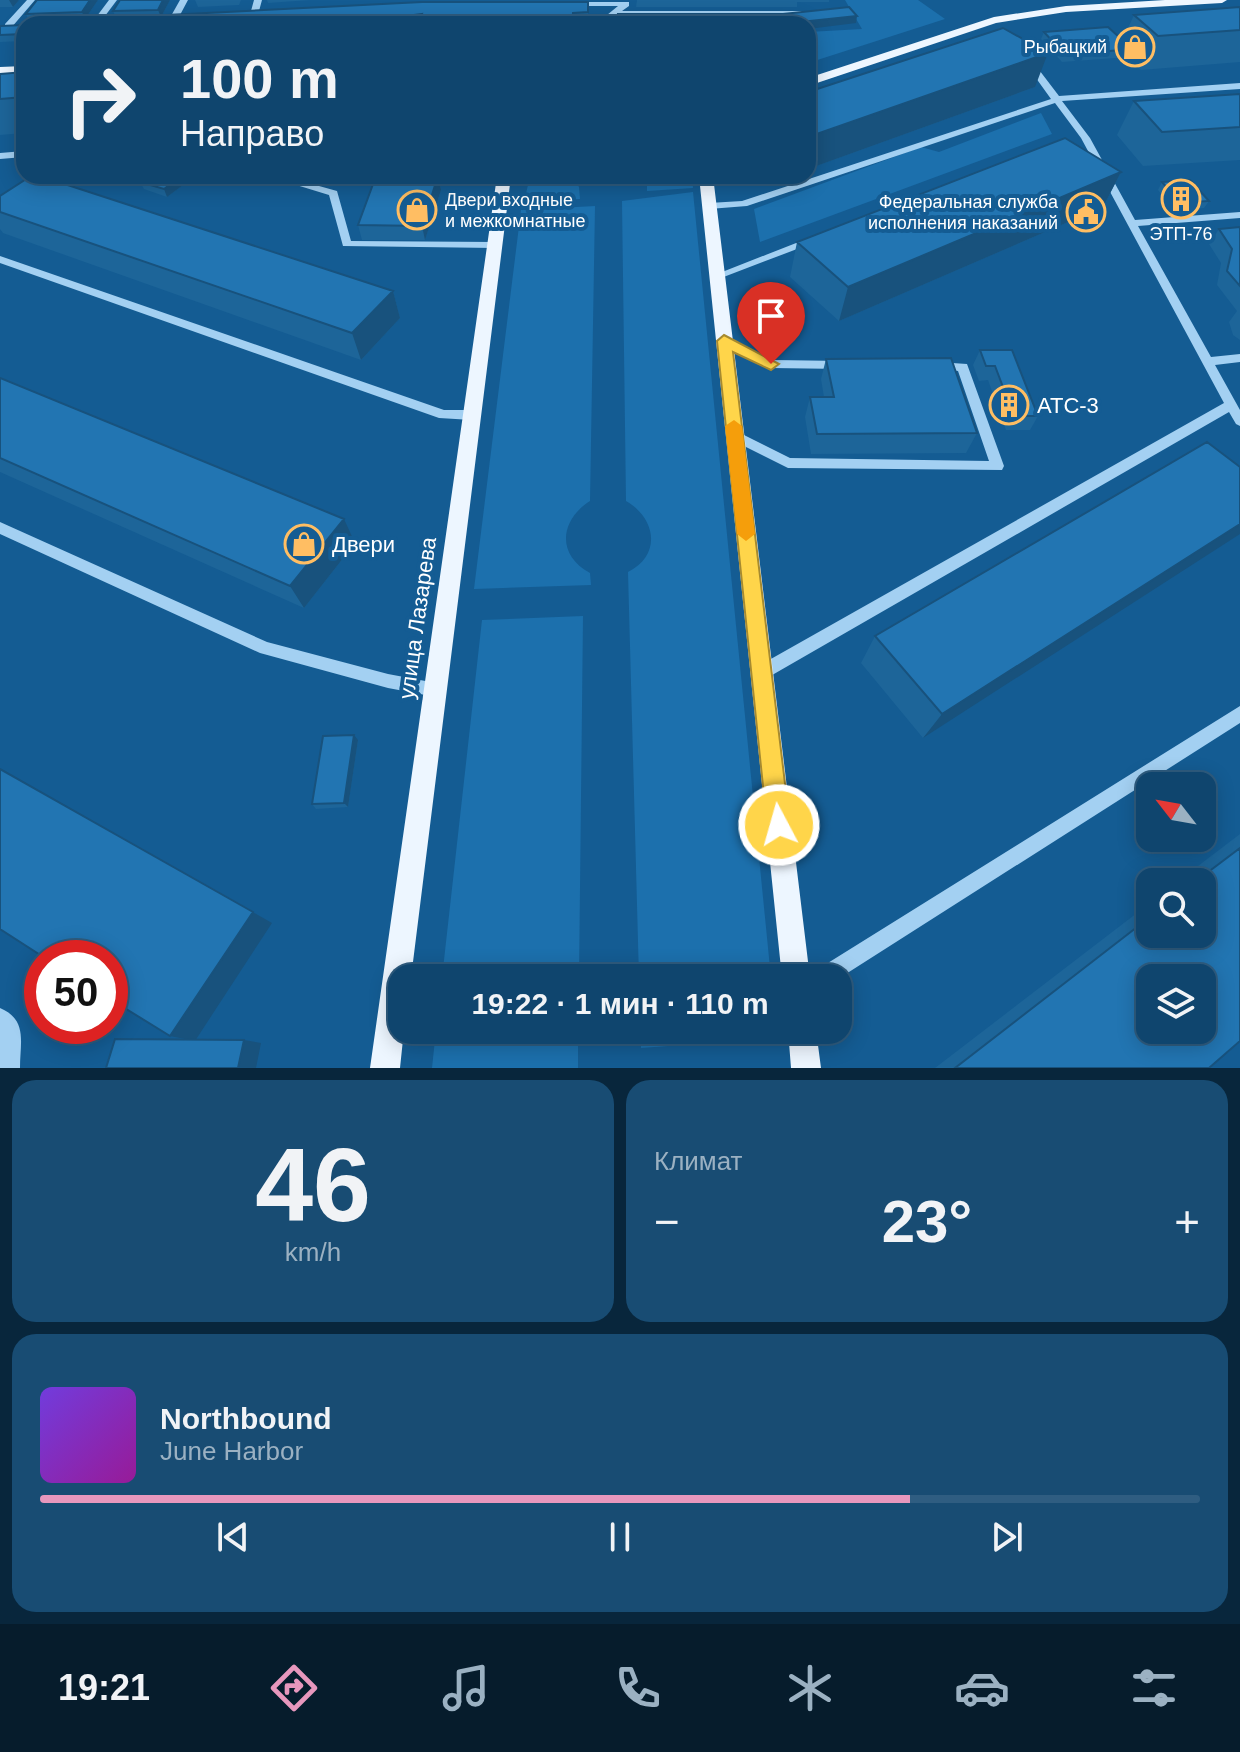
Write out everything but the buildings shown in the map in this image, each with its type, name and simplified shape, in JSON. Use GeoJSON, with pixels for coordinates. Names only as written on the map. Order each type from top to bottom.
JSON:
{"type":"FeatureCollection","features":[{"type":"Feature","properties":{"kind":"main road"},"geometry":{"type":"LineString","coordinates":[[816,80],[997,24],[1066,9],[1222,0]]}},
{"type":"Feature","properties":{"kind":"main road","name":"улица Лазарева"},"geometry":{"type":"LineString","coordinates":[[385,1068],[503,184]]}},
{"type":"Feature","properties":{"kind":"main road"},"geometry":{"type":"LineString","coordinates":[[707,184],[794,964]]}},
{"type":"Feature","properties":{"kind":"main road"},"geometry":{"type":"LineString","coordinates":[[803,1044],[806,1068]]}},
{"type":"Feature","properties":{"kind":"street"},"geometry":{"type":"LineString","coordinates":[[4,26],[31,0]]}},
{"type":"Feature","properties":{"kind":"street"},"geometry":{"type":"LineString","coordinates":[[255,11],[258,0]]}},
{"type":"Feature","properties":{"kind":"street"},"geometry":{"type":"LineString","coordinates":[[565,4],[628,2]]}},
{"type":"Feature","properties":{"kind":"street"},"geometry":{"type":"LineString","coordinates":[[612,16],[628,2]]}},
{"type":"Feature","properties":{"kind":"street"},"geometry":{"type":"LineString","coordinates":[[242,13],[271,11]]}},
{"type":"Feature","properties":{"kind":"street"},"geometry":{"type":"LineString","coordinates":[[617,13],[808,13]]}},
{"type":"Feature","properties":{"kind":"street"},"geometry":{"type":"LineString","coordinates":[[1016,46],[1059,99],[1085,138],[1240,421]]}},
{"type":"Feature","properties":{"kind":"street"},"geometry":{"type":"LineString","coordinates":[[816,180],[1059,99],[1240,86]]}},
{"type":"Feature","properties":{"kind":"street"},"geometry":{"type":"LineString","coordinates":[[1071,144],[1085,138]]}},
{"type":"Feature","properties":{"kind":"street"},"geometry":{"type":"LineString","coordinates":[[301,184],[333,193],[347,244],[495,245]]}},
{"type":"Feature","properties":{"kind":"street"},"geometry":{"type":"LineString","coordinates":[[709,206],[743,204],[803,184]]}},
{"type":"Feature","properties":{"kind":"street"},"geometry":{"type":"LineString","coordinates":[[1131,223],[1240,215]]}},
{"type":"Feature","properties":{"kind":"street"},"geometry":{"type":"LineString","coordinates":[[717,276],[825,235]]}},
{"type":"Feature","properties":{"kind":"street"},"geometry":{"type":"LineString","coordinates":[[0,259],[443,415],[472,415]]}},
{"type":"Feature","properties":{"kind":"street"},"geometry":{"type":"LineString","coordinates":[[724,341],[771,364],[860,365]]}},
{"type":"Feature","properties":{"kind":"street"},"geometry":{"type":"LineString","coordinates":[[1207,362],[1240,358]]}},
{"type":"Feature","properties":{"kind":"street"},"geometry":{"type":"LineString","coordinates":[[735,436],[788,463],[997,466],[963,367],[919,366]]}},
{"type":"Feature","properties":{"kind":"street"},"geometry":{"type":"LineString","coordinates":[[761,673],[1231,405]]}},
{"type":"Feature","properties":{"kind":"street"},"geometry":{"type":"LineString","coordinates":[[0,528],[265,648],[388,681],[436,690]]}},
{"type":"Feature","properties":{"kind":"street"},"geometry":{"type":"LineString","coordinates":[[844,964],[1240,714]]}},
{"type":"Feature","properties":{"kind":"street"},"geometry":{"type":"LineString","coordinates":[[0,1018],[10,1025],[10,1068]]}},
{"type":"Feature","properties":{"kind":"shaded area"},"geometry":{"type":"Polygon","coordinates":[[[845,0],[918,0],[945,19],[816,60],[816,32],[862,29],[845,0]]]}},
{"type":"Feature","properties":{"kind":"shaded area"},"geometry":{"type":"Polygon","coordinates":[[[1041,113],[1052,134],[760,242],[754,209],[921,147],[939,152],[1041,113]]]}},
{"type":"Feature","properties":{"kind":"shaded area"},"geometry":{"type":"Polygon","coordinates":[[[577,184],[580,199],[524,202],[528,185],[577,184]]]}},
{"type":"Feature","properties":{"kind":"shaded area"},"geometry":{"type":"Polygon","coordinates":[[[647,184],[693,184],[693,188],[647,191],[647,184]]]}},
{"type":"Feature","properties":{"kind":"shaded area"},"geometry":{"type":"Polygon","coordinates":[[[693,192],[770,964],[639,964],[628,572],[646,556],[651,536],[644,517],[626,501],[622,201],[693,192]]]}},
{"type":"Feature","properties":{"kind":"shaded area"},"geometry":{"type":"Polygon","coordinates":[[[595,206],[590,501],[573,518],[566,537],[571,557],[590,573],[591,585],[474,589],[521,210],[595,206]]]}},
{"type":"Feature","properties":{"kind":"shaded area"},"geometry":{"type":"Polygon","coordinates":[[[583,616],[579,964],[444,964],[482,620],[583,616]]]}},
{"type":"Feature","properties":{"kind":"shaded area"},"geometry":{"type":"Polygon","coordinates":[[[435,1044],[578,1044],[578,1068],[432,1068],[435,1044]]]}},
{"type":"Feature","properties":{"kind":"shaded area"},"geometry":{"type":"Polygon","coordinates":[[[641,1044],[695,1044],[641,1048],[641,1044]]]}},
{"type":"Feature","properties":{"kind":"slow traffic"},"geometry":{"type":"LineString","coordinates":[[734,426],[746,534]]}},
{"type":"Feature","properties":{"kind":"place","name":"Рыбацкий"},"geometry":{"type":"Point","coordinates":[1135,47]}},
{"type":"Feature","properties":{"kind":"place","name":"ЭТП-76"},"geometry":{"type":"Point","coordinates":[1181,199]}},
{"type":"Feature","properties":{"kind":"place","name":"Двери входные и межкомнатные"},"geometry":{"type":"Point","coordinates":[417,210]}},
{"type":"Feature","properties":{"kind":"place","name":"Федеральная служба исполнения наказаний"},"geometry":{"type":"Point","coordinates":[1086,212]}},
{"type":"Feature","properties":{"kind":"place","name":"АТС-3"},"geometry":{"type":"Point","coordinates":[1009,405]}},
{"type":"Feature","properties":{"kind":"place","name":"Двери"},"geometry":{"type":"Point","coordinates":[304,544]}},
{"type":"Feature","properties":{"kind":"route"},"geometry":{"type":"LineString","coordinates":[[771,364],[724,341],[779,825]]}}]}
